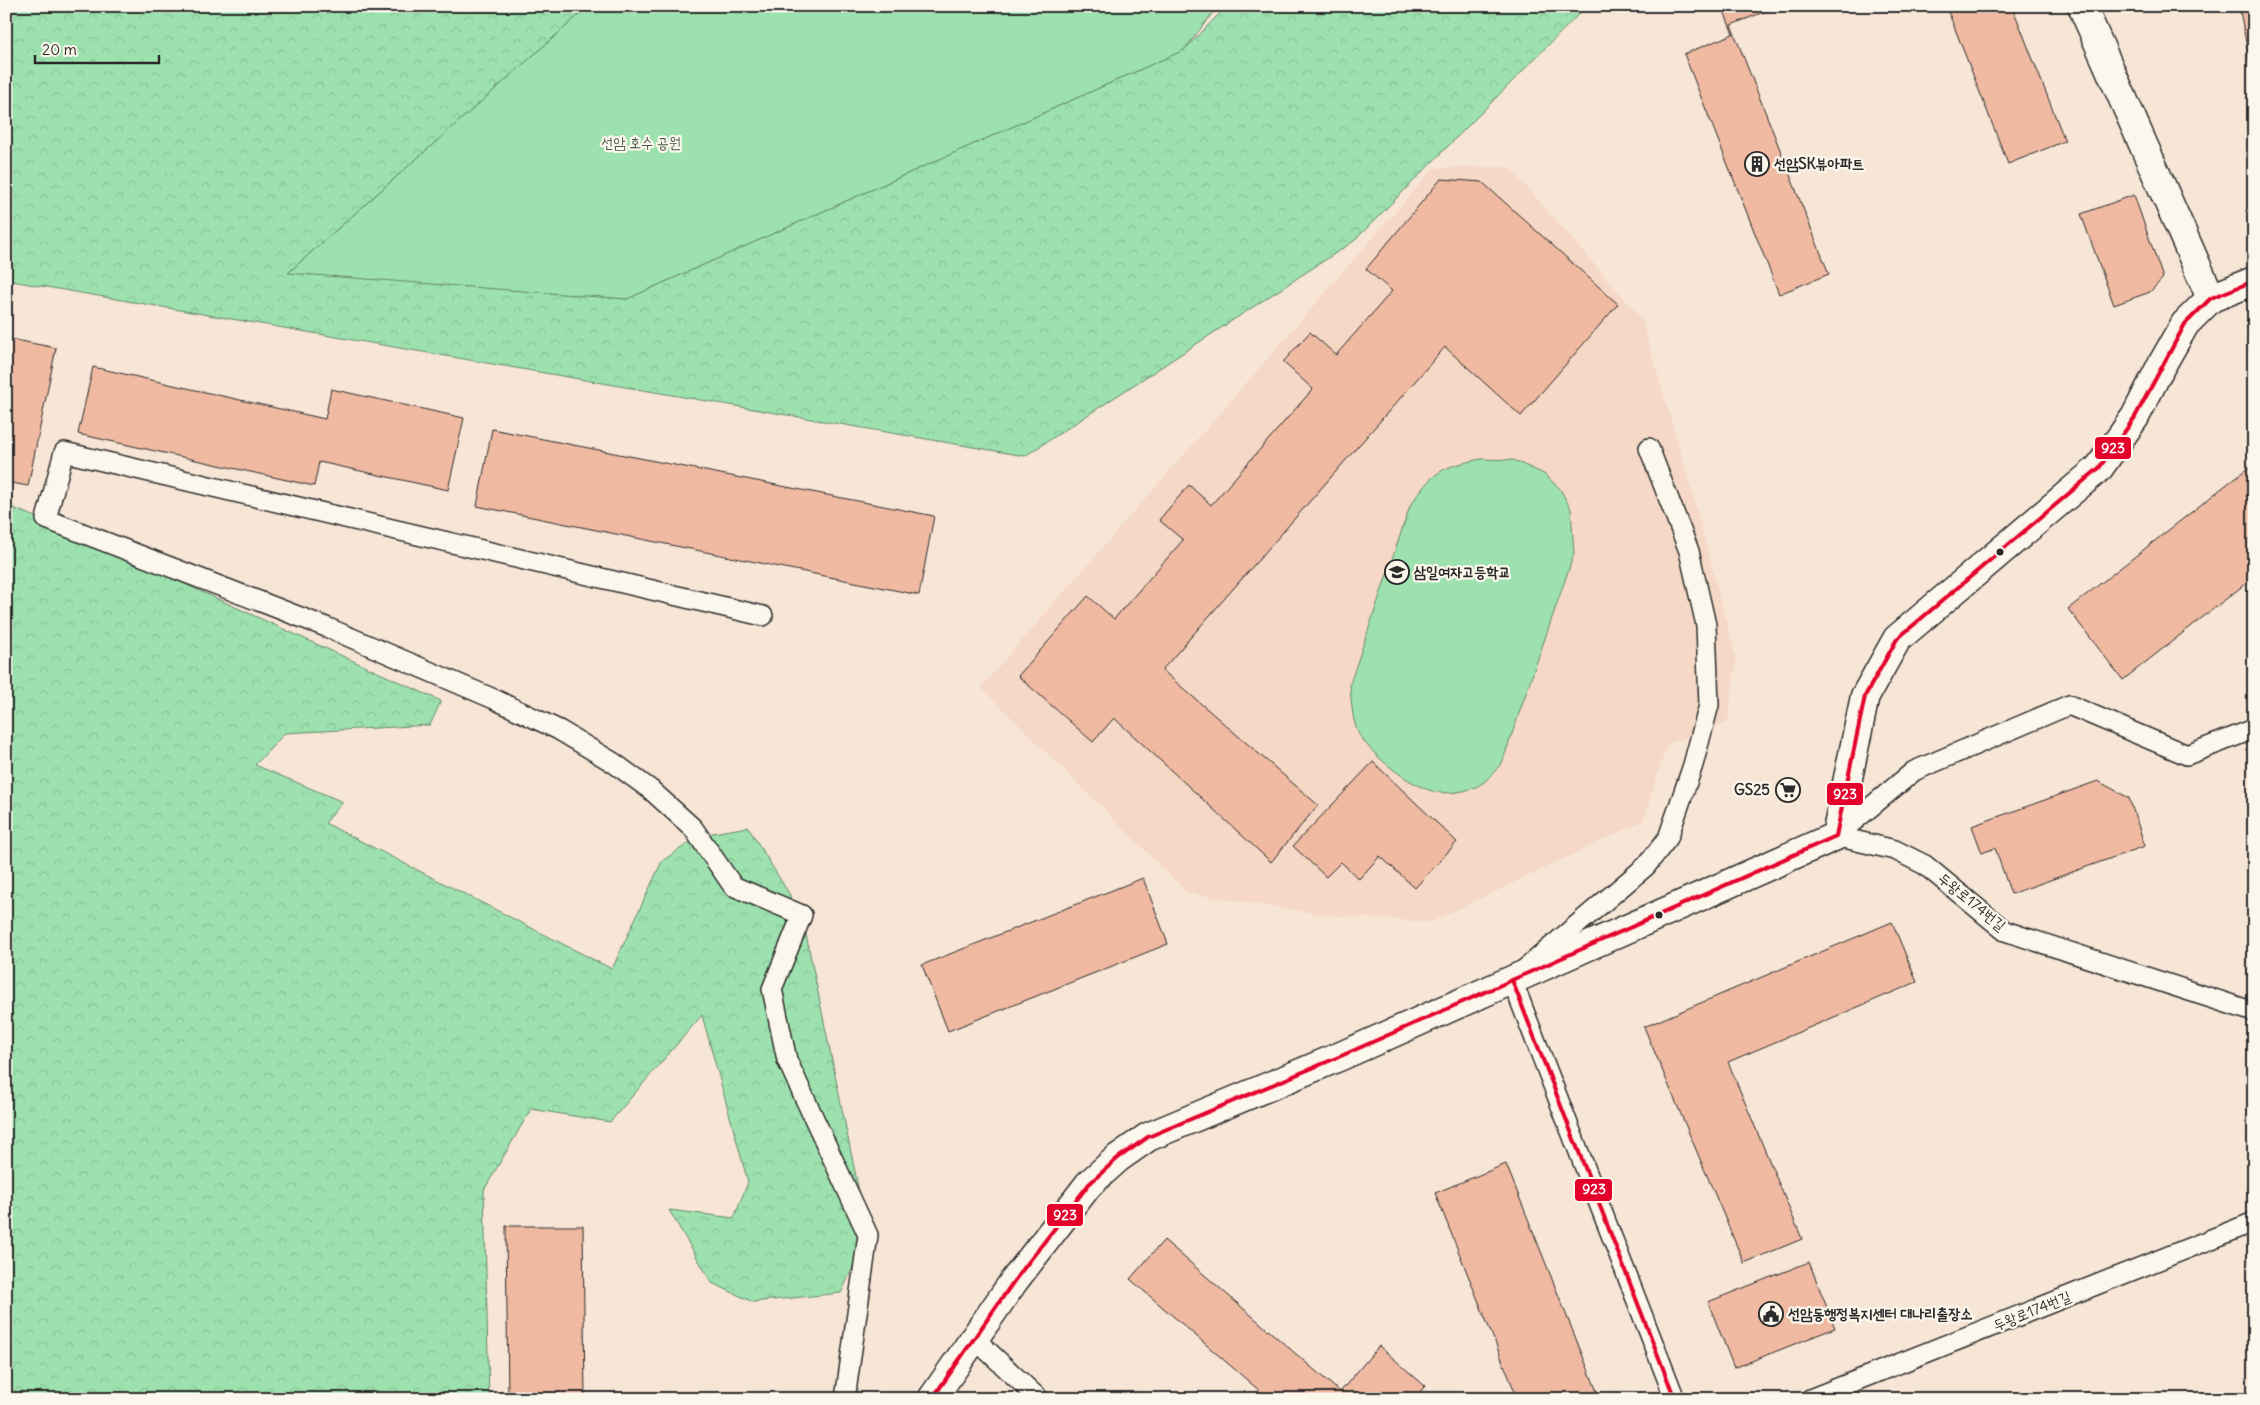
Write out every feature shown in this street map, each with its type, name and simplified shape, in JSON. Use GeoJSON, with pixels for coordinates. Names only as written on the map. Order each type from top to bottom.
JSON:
{"type":"FeatureCollection","features":[{"type":"Feature","properties":{"kind":"street"},"geometry":{"type":"LineString","coordinates":[[2082,6],[2211,298]]}},
{"type":"Feature","properties":{"kind":"street"},"geometry":{"type":"LineString","coordinates":[[932,1399],[1014,1280],[1090,1184],[1118,1158],[1148,1137],[1341,1056],[1836,836],[1866,696],[1897,639],[2099,468],[2135,417],[2185,324],[2211,298],[2254,280]]}},
{"type":"Feature","properties":{"kind":"lane"},"geometry":{"type":"LineString","coordinates":[[1649,448],[1689,551],[1706,625],[1708,705],[1695,756],[1668,838],[1646,866],[1512,980],[1676,1399]]}},
{"type":"Feature","properties":{"kind":"lane"},"geometry":{"type":"LineString","coordinates":[[763,616],[64,452],[46,519],[326,627],[559,730],[614,763],[672,809],[693,828],[733,886],[802,915],[772,988],[787,1060],[868,1235],[845,1399]]}},
{"type":"Feature","properties":{"kind":"lane"},"geometry":{"type":"LineString","coordinates":[[1836,836],[1914,771],[2069,706],[2187,755],[2254,729]]}},
{"type":"Feature","properties":{"kind":"lane","name":"두왕로174번길"},"geometry":{"type":"LineString","coordinates":[[1836,836],[1895,850],[1925,864],[2005,931],[2254,1012]]}},
{"type":"Feature","properties":{"kind":"lane","name":"두왕로174번길"},"geometry":{"type":"LineString","coordinates":[[1810,1399],[2254,1222]]}},
{"type":"Feature","properties":{"kind":"lane"},"geometry":{"type":"LineString","coordinates":[[975,1339],[1039,1399]]}},
{"type":"Feature","properties":{"kind":"shaded area","name":"삼일여자고등학교"},"geometry":{"type":"Polygon","coordinates":[[[1509,167],[1641,318],[1690,485],[1736,659],[1728,721],[1667,744],[1643,821],[1431,922],[1327,915],[1188,893],[981,687],[1434,168],[1509,167]]]}},
{"type":"Feature","properties":{"kind":"green space"},"geometry":{"type":"Polygon","coordinates":[[[6,6],[589,6],[289,272],[627,299],[1184,50],[1227,6],[1587,6],[1354,241],[1025,456],[6,280],[6,6]]]}},
{"type":"Feature","properties":{"kind":"green space","name":"선암 호수 공원"},"geometry":{"type":"Polygon","coordinates":[[[589,6],[1218,6],[1184,50],[627,299],[288,273],[589,6]]]}},
{"type":"Feature","properties":{"kind":"green space"},"geometry":{"type":"Polygon","coordinates":[[[1481,459],[1513,460],[1544,474],[1560,489],[1571,509],[1574,554],[1502,763],[1487,779],[1476,787],[1444,793],[1432,791],[1402,776],[1366,744],[1355,725],[1350,684],[1410,506],[1425,485],[1439,472],[1456,465],[1481,459]]]}},
{"type":"Feature","properties":{"kind":"green space"},"geometry":{"type":"Polygon","coordinates":[[[6,505],[62,528],[441,701],[430,725],[285,733],[255,765],[343,802],[325,823],[612,969],[662,861],[701,835],[748,827],[802,915],[868,1235],[841,1293],[753,1302],[712,1283],[669,1210],[734,1218],[748,1182],[702,1015],[610,1122],[531,1109],[484,1190],[489,1399],[6,1399],[6,505]]]}},
{"type":"Feature","properties":{"kind":"building","name":"선암SK뷰아파트"},"geometry":{"type":"Polygon","coordinates":[[[1722,6],[1779,6],[1731,25],[1829,274],[1779,294],[1684,54],[1733,34],[1722,6]]]}},
{"type":"Feature","properties":{"kind":"building"},"geometry":{"type":"Polygon","coordinates":[[[1946,6],[2012,6],[2065,141],[2008,164],[1946,6]]]}},
{"type":"Feature","properties":{"kind":"building"},"geometry":{"type":"Polygon","coordinates":[[[2239,6],[2254,6],[2254,84],[2239,6]]]}},
{"type":"Feature","properties":{"kind":"building"},"geometry":{"type":"Polygon","coordinates":[[[1441,179],[1482,182],[1618,304],[1521,416],[1445,347],[1162,670],[1318,805],[1271,862],[1114,718],[1093,742],[1018,676],[1088,596],[1114,619],[1183,540],[1159,520],[1189,485],[1211,505],[1313,389],[1283,362],[1310,332],[1336,355],[1392,291],[1366,269],[1441,179]]]}},
{"type":"Feature","properties":{"kind":"building"},"geometry":{"type":"Polygon","coordinates":[[[2134,195],[2163,278],[2150,292],[2114,305],[2081,214],[2134,195]]]}},
{"type":"Feature","properties":{"kind":"building"},"geometry":{"type":"Polygon","coordinates":[[[6,338],[56,348],[28,486],[6,482],[6,338]]]}},
{"type":"Feature","properties":{"kind":"building"},"geometry":{"type":"Polygon","coordinates":[[[93,367],[325,419],[331,389],[464,418],[448,490],[319,462],[314,486],[78,434],[93,367]]]}},
{"type":"Feature","properties":{"kind":"building"},"geometry":{"type":"Polygon","coordinates":[[[492,429],[934,516],[919,595],[477,506],[492,429]]]}},
{"type":"Feature","properties":{"kind":"building"},"geometry":{"type":"Polygon","coordinates":[[[2254,463],[2254,577],[2123,680],[2068,609],[2254,463]]]}},
{"type":"Feature","properties":{"kind":"building"},"geometry":{"type":"Polygon","coordinates":[[[1373,762],[1457,842],[1415,888],[1380,856],[1359,879],[1341,862],[1326,877],[1293,846],[1373,762]]]}},
{"type":"Feature","properties":{"kind":"building"},"geometry":{"type":"Polygon","coordinates":[[[2098,781],[2129,798],[2145,846],[2011,894],[1995,848],[1982,853],[1972,826],[2098,781]]]}},
{"type":"Feature","properties":{"kind":"building"},"geometry":{"type":"Polygon","coordinates":[[[1143,878],[1168,944],[948,1031],[922,965],[1143,878]]]}},
{"type":"Feature","properties":{"kind":"building"},"geometry":{"type":"Polygon","coordinates":[[[1892,922],[1917,982],[1728,1062],[1802,1239],[1744,1263],[1644,1027],[1892,922]]]}},
{"type":"Feature","properties":{"kind":"building"},"geometry":{"type":"Polygon","coordinates":[[[1506,1164],[1600,1399],[1513,1399],[1517,1397],[1435,1193],[1506,1164]]]}},
{"type":"Feature","properties":{"kind":"building"},"geometry":{"type":"Polygon","coordinates":[[[506,1226],[583,1226],[585,1399],[508,1399],[506,1226]]]}},
{"type":"Feature","properties":{"kind":"building"},"geometry":{"type":"Polygon","coordinates":[[[1164,1240],[1340,1392],[1379,1346],[1425,1386],[1414,1399],[1269,1399],[1130,1279],[1164,1240]]]}},
{"type":"Feature","properties":{"kind":"building"},"geometry":{"type":"Polygon","coordinates":[[[1809,1262],[1835,1328],[1734,1368],[1708,1302],[1809,1262]]]}},
{"type":"Feature","properties":{"kind":"transit line","name":"923"},"geometry":{"type":"LineString","coordinates":[[932,1399],[1014,1281],[1089,1184],[1118,1158],[1148,1137],[1341,1056],[1836,836],[1865,696],[1897,639],[2099,468],[2135,417],[2185,324],[2211,298],[2254,281]]}},
{"type":"Feature","properties":{"kind":"transit line","name":"923"},"geometry":{"type":"LineString","coordinates":[[1512,980],[1675,1399]]}},
{"type":"Feature","properties":{"kind":"place","name":"선암SK뷰아파트"},"geometry":{"type":"Point","coordinates":[1757,164]}},
{"type":"Feature","properties":{"kind":"place","name":"삼일여자고등학교"},"geometry":{"type":"Point","coordinates":[1397,572]}},
{"type":"Feature","properties":{"kind":"place","name":"GS25"},"geometry":{"type":"Point","coordinates":[1788,790]}},
{"type":"Feature","properties":{"kind":"place","name":"선암동행정복지센터 대나리출장소"},"geometry":{"type":"Point","coordinates":[1771,1314]}}]}
